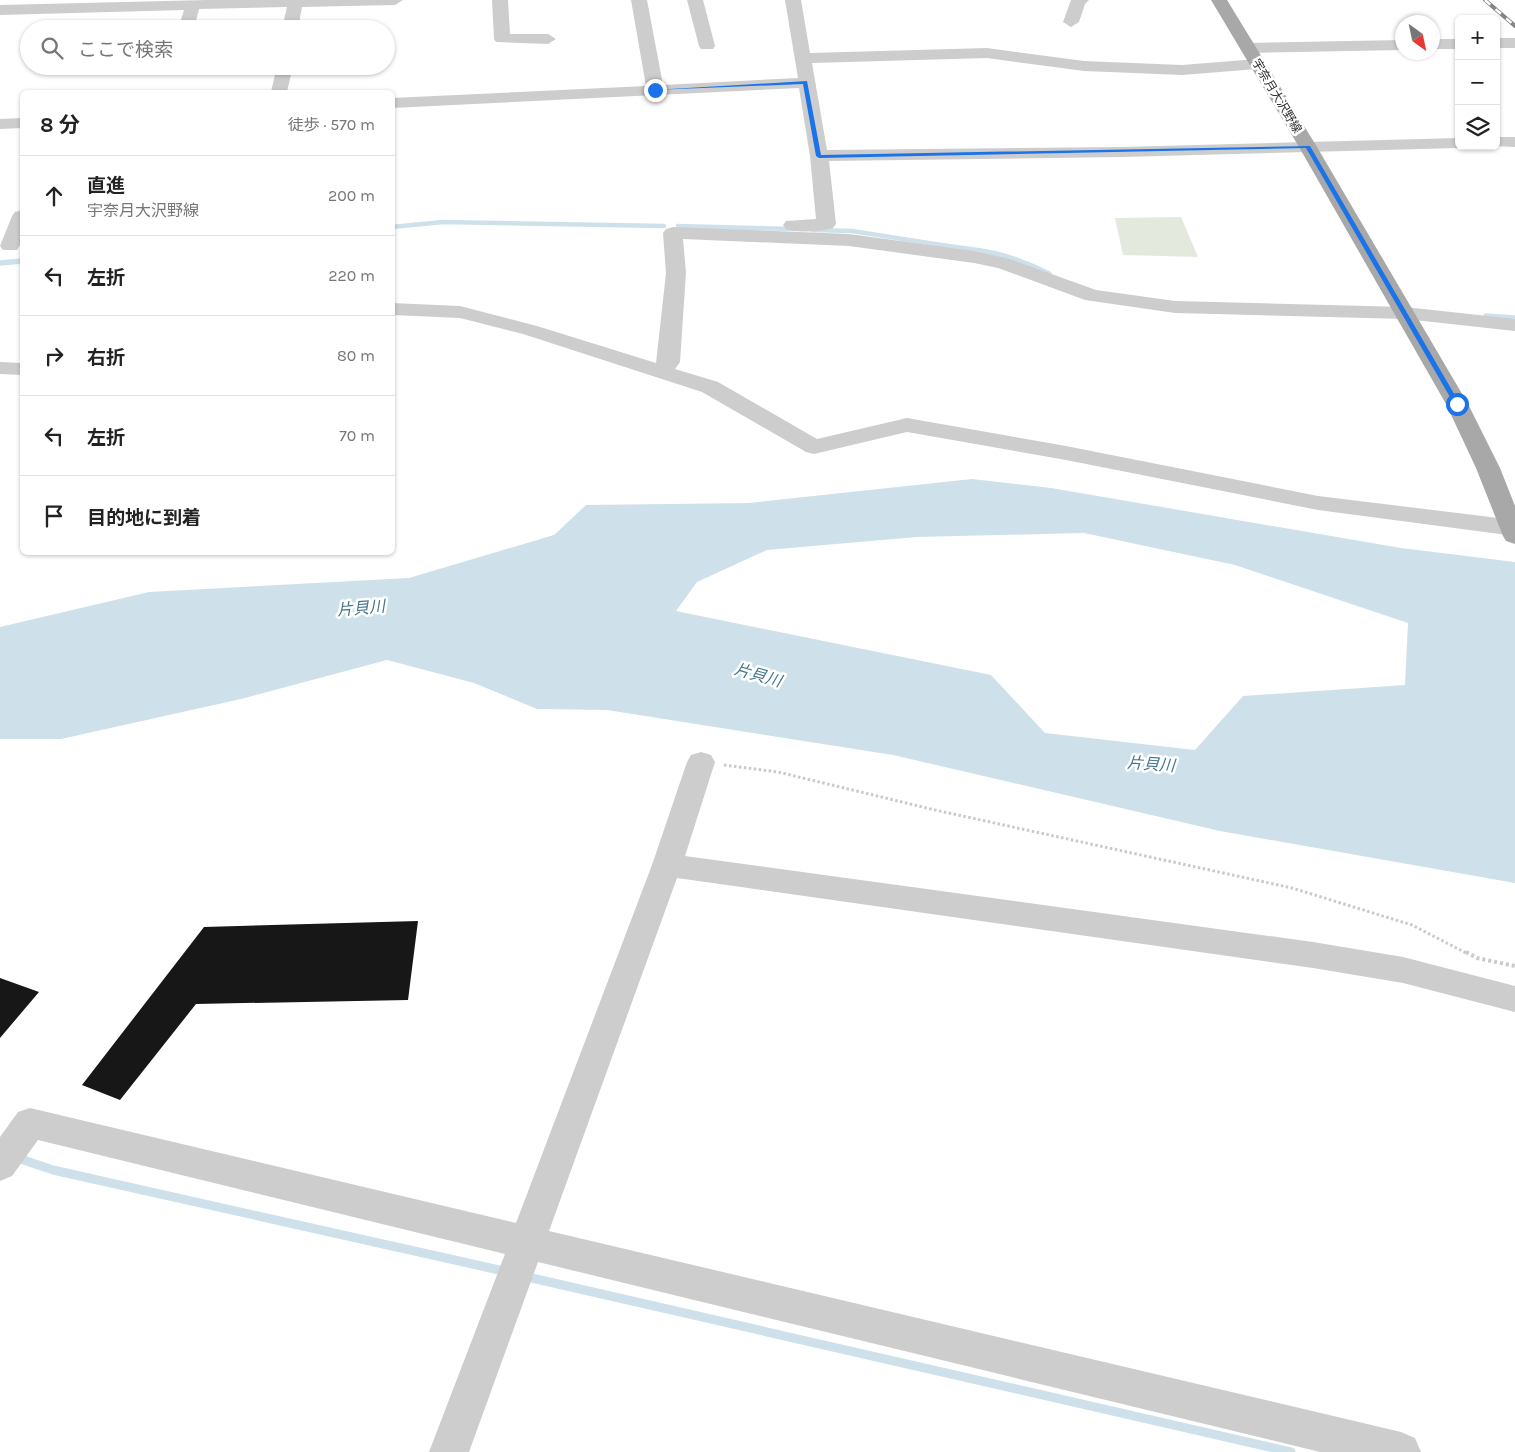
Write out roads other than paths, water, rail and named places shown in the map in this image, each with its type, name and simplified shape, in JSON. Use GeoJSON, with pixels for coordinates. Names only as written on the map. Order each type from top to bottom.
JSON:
{"type":"FeatureCollection","features":[{"type":"Feature","properties":{"kind":"main road","name":"宇奈月大沢野線"},"geometry":{"type":"LineString","coordinates":[[1219,0],[1405,313],[1477,444],[1514,530]]}},
{"type":"Feature","properties":{"kind":"street"},"geometry":{"type":"LineString","coordinates":[[0,10],[295,1],[395,0]]}},
{"type":"Feature","properties":{"kind":"street"},"geometry":{"type":"LineString","coordinates":[[500,0],[502,39],[548,39]]}},
{"type":"Feature","properties":{"kind":"street"},"geometry":{"type":"LineString","coordinates":[[640,0],[655,90]]}},
{"type":"Feature","properties":{"kind":"street"},"geometry":{"type":"LineString","coordinates":[[695,0],[707,46]]}},
{"type":"Feature","properties":{"kind":"street"},"geometry":{"type":"LineString","coordinates":[[661,371],[669,362],[676,273],[673,222],[826,224],[819,156],[793,0]]}},
{"type":"Feature","properties":{"kind":"street"},"geometry":{"type":"LineString","coordinates":[[1071,22],[1078,1],[1081,0]]}},
{"type":"Feature","properties":{"kind":"street"},"geometry":{"type":"LineString","coordinates":[[292,20],[295,1]]}},
{"type":"Feature","properties":{"kind":"street"},"geometry":{"type":"LineString","coordinates":[[189,20],[193,5]]}},
{"type":"Feature","properties":{"kind":"street"},"geometry":{"type":"LineString","coordinates":[[1500,43],[1515,43]]}},
{"type":"Feature","properties":{"kind":"street"},"geometry":{"type":"LineString","coordinates":[[1440,44],[1455,44]]}},
{"type":"Feature","properties":{"kind":"street"},"geometry":{"type":"LineString","coordinates":[[803,58],[987,53],[1084,66],[1172,70],[1253,56],[1395,46]]}},
{"type":"Feature","properties":{"kind":"street"},"geometry":{"type":"LineString","coordinates":[[279,90],[283,75]]}},
{"type":"Feature","properties":{"kind":"street"},"geometry":{"type":"LineString","coordinates":[[395,103],[806,82]]}},
{"type":"Feature","properties":{"kind":"street"},"geometry":{"type":"LineString","coordinates":[[0,124],[20,123]]}},
{"type":"Feature","properties":{"kind":"street"},"geometry":{"type":"LineString","coordinates":[[1500,142],[1515,142]]}},
{"type":"Feature","properties":{"kind":"street"},"geometry":{"type":"LineString","coordinates":[[819,156],[1455,143]]}},
{"type":"Feature","properties":{"kind":"street"},"geometry":{"type":"LineString","coordinates":[[15,251],[20,226]]}},
{"type":"Feature","properties":{"kind":"street"},"geometry":{"type":"LineString","coordinates":[[673,233],[849,240],[965,256],[1003,264],[1092,296],[1175,307],[1405,313],[1515,325]]}},
{"type":"Feature","properties":{"kind":"street"},"geometry":{"type":"LineString","coordinates":[[395,309],[460,312],[530,330],[710,387],[814,447],[906,425],[1066,453],[1318,503],[1514,530]]}},
{"type":"Feature","properties":{"kind":"street"},"geometry":{"type":"LineString","coordinates":[[0,368],[20,369]]}},
{"type":"Feature","properties":{"kind":"street"},"geometry":{"type":"LineString","coordinates":[[449,1452],[667,865],[701,762]]}},
{"type":"Feature","properties":{"kind":"street"},"geometry":{"type":"LineString","coordinates":[[667,865],[1313,954],[1403,970],[1515,999]]}},
{"type":"Feature","properties":{"kind":"street"},"geometry":{"type":"LineString","coordinates":[[0,1165],[30,1123],[1401,1452]]}},
{"type":"Feature","properties":{"kind":"water","name":"片貝川"},"geometry":{"type":"Polygon","coordinates":[[[972,479],[1051,488],[1401,548],[1515,562],[1515,883],[1220,831],[893,755],[607,710],[537,709],[474,683],[387,660],[241,699],[61,739],[0,739],[0,627],[149,592],[409,578],[554,535],[586,505],[749,503],[972,479]],[[1084,533],[917,537],[767,550],[697,582],[676,611],[991,675],[1045,733],[1195,750],[1243,696],[1405,685],[1408,623],[1235,565],[1084,533]]]}},
{"type":"Feature","properties":{"kind":"waterway"},"geometry":{"type":"LineString","coordinates":[[395,227],[443,222],[664,226]]}},
{"type":"Feature","properties":{"kind":"waterway"},"geometry":{"type":"LineString","coordinates":[[678,226],[795,229]]}},
{"type":"Feature","properties":{"kind":"waterway"},"geometry":{"type":"LineString","coordinates":[[813,230],[852,231],[954,247]]}},
{"type":"Feature","properties":{"kind":"waterway"},"geometry":{"type":"LineString","coordinates":[[940,246],[970,249],[1009,257],[1049,274]]}},
{"type":"Feature","properties":{"kind":"waterway"},"geometry":{"type":"LineString","coordinates":[[0,263],[20,261]]}},
{"type":"Feature","properties":{"kind":"waterway"},"geometry":{"type":"LineString","coordinates":[[1486,316],[1515,318]]}},
{"type":"Feature","properties":{"kind":"waterway"},"geometry":{"type":"LineString","coordinates":[[0,1152],[53,1170],[508,1272]]}},
{"type":"Feature","properties":{"kind":"waterway"},"geometry":{"type":"LineString","coordinates":[[523,1276],[1291,1452]]}},
{"type":"Feature","properties":{"kind":"railway"},"geometry":{"type":"LineString","coordinates":[[1485,0],[1515,26]]}}]}
